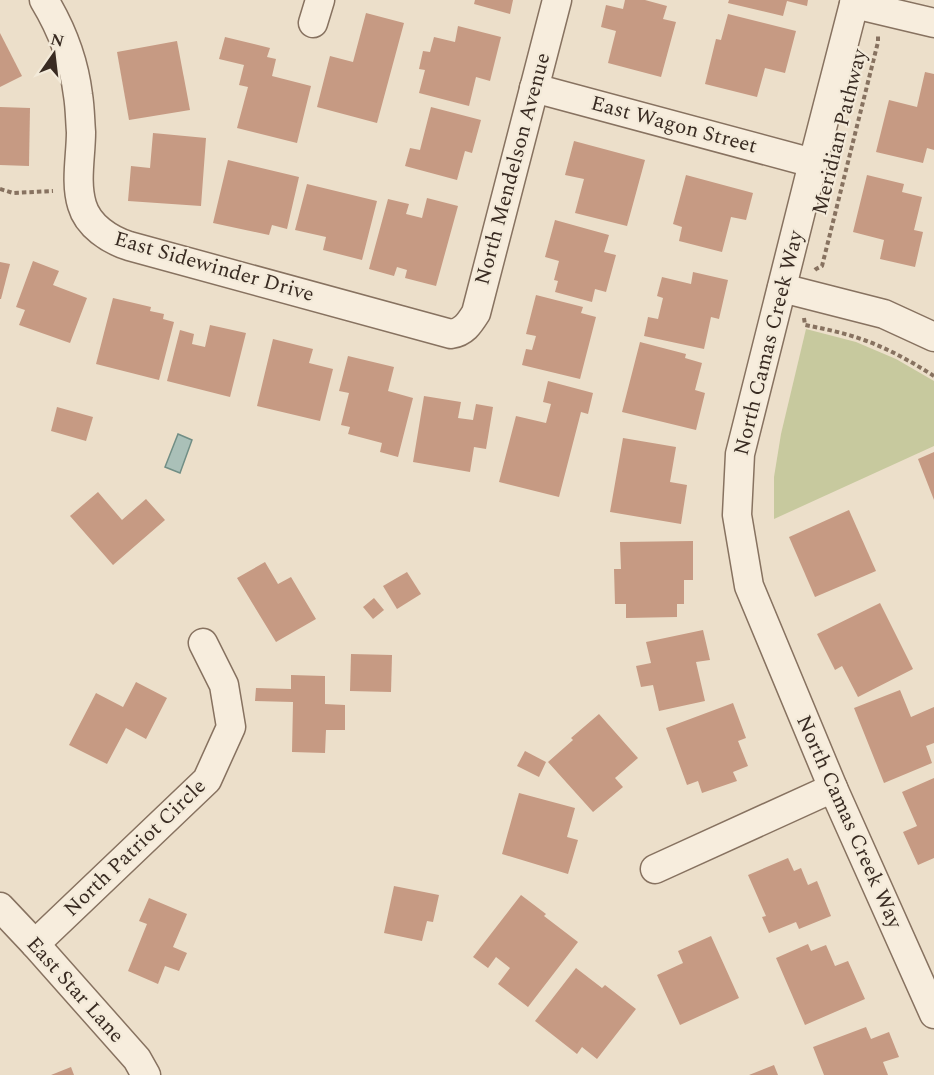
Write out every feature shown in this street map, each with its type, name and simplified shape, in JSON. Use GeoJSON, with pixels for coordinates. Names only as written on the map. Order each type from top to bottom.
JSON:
{"type":"FeatureCollection","features":[{"type":"Feature","properties":{"kind":"street","name":"East Sidewinder Drive"},"geometry":{"type":"LineString","coordinates":[[44,0],[52,13],[68,52],[78,94],[82,205],[92,223],[104,233],[117,242],[129,246],[444,333],[459,332]]}},
{"type":"Feature","properties":{"kind":"street","name":"North Mendelson Avenue"},"geometry":{"type":"LineString","coordinates":[[459,332],[470,324],[476,313],[557,0]]}},
{"type":"Feature","properties":{"kind":"street"},"geometry":{"type":"LineString","coordinates":[[855,2],[934,23]]}},
{"type":"Feature","properties":{"kind":"street","name":"North Camas Creek Way"},"geometry":{"type":"LineString","coordinates":[[855,2],[740,454],[737,515],[749,585],[833,788],[934,1014]]}},
{"type":"Feature","properties":{"kind":"street","name":"East Wagon Street"},"geometry":{"type":"LineString","coordinates":[[534,88],[813,163]]}},
{"type":"Feature","properties":{"kind":"street"},"geometry":{"type":"LineString","coordinates":[[782,288],[884,314],[934,337]]}},
{"type":"Feature","properties":{"kind":"street","name":"North Patriot Circle"},"geometry":{"type":"LineString","coordinates":[[35,944],[207,780],[231,727],[224,684],[203,643]]}},
{"type":"Feature","properties":{"kind":"street"},"geometry":{"type":"LineString","coordinates":[[655,868],[833,788]]}},
{"type":"Feature","properties":{"kind":"street","name":"East Star Lane"},"geometry":{"type":"LineString","coordinates":[[0,907],[137,1059],[147,1075]]}},
{"type":"Feature","properties":{"kind":"path","name":"Meridian Pathway"},"geometry":{"type":"LineString","coordinates":[[816,269],[822,266],[879,42],[878,33]]}},
{"type":"Feature","properties":{"kind":"path"},"geometry":{"type":"LineString","coordinates":[[0,189],[13,193],[53,191]]}},
{"type":"Feature","properties":{"kind":"path"},"geometry":{"type":"LineString","coordinates":[[803,318],[805,325],[864,340],[900,356],[934,376]]}},
{"type":"Feature","properties":{"kind":"green space"},"geometry":{"type":"Polygon","coordinates":[[[806,329],[856,342],[896,359],[934,381],[934,446],[774,519],[774,477],[781,434],[806,329]]]}},
{"type":"Feature","properties":{"kind":"water"},"geometry":{"type":"Polygon","coordinates":[[[178,434],[192,440],[180,473],[165,467],[178,434]]]}},
{"type":"Feature","properties":{"kind":"building"},"geometry":{"type":"Polygon","coordinates":[[[475,0],[513,0],[510,14],[474,4],[475,0]]]}},
{"type":"Feature","properties":{"kind":"building"},"geometry":{"type":"Polygon","coordinates":[[[625,0],[645,0],[667,6],[663,19],[676,22],[661,77],[608,63],[616,31],[601,27],[606,5],[623,9],[625,0]]]}},
{"type":"Feature","properties":{"kind":"building"},"geometry":{"type":"Polygon","coordinates":[[[729,0],[808,0],[807,6],[787,1],[783,16],[728,3],[729,0]]]}},
{"type":"Feature","properties":{"kind":"building"},"geometry":{"type":"Polygon","coordinates":[[[366,13],[404,23],[377,123],[317,107],[330,56],[353,62],[366,13]]]}},
{"type":"Feature","properties":{"kind":"building"},"geometry":{"type":"Polygon","coordinates":[[[728,14],[796,31],[785,73],[765,68],[757,97],[705,84],[716,39],[721,40],[728,14]]]}},
{"type":"Feature","properties":{"kind":"building"},"geometry":{"type":"Polygon","coordinates":[[[458,26],[501,37],[490,81],[476,77],[469,106],[419,93],[425,70],[419,69],[423,51],[430,52],[434,37],[455,42],[458,26]]]}},
{"type":"Feature","properties":{"kind":"building"},"geometry":{"type":"Polygon","coordinates":[[[0,33],[22,76],[0,87],[0,33]]]}},
{"type":"Feature","properties":{"kind":"building"},"geometry":{"type":"Polygon","coordinates":[[[225,37],[270,48],[267,57],[276,59],[272,76],[311,86],[297,143],[237,128],[248,87],[239,85],[244,65],[219,59],[225,37]]]}},
{"type":"Feature","properties":{"kind":"building"},"geometry":{"type":"Polygon","coordinates":[[[177,41],[190,110],[129,120],[117,52],[177,41]]]}},
{"type":"Feature","properties":{"kind":"building"},"geometry":{"type":"Polygon","coordinates":[[[925,72],[934,74],[934,150],[927,148],[923,163],[876,152],[889,100],[917,107],[925,72]]]}},
{"type":"Feature","properties":{"kind":"building"},"geometry":{"type":"Polygon","coordinates":[[[0,107],[30,108],[29,166],[0,165],[0,107]]]}},
{"type":"Feature","properties":{"kind":"building"},"geometry":{"type":"Polygon","coordinates":[[[431,107],[481,120],[472,153],[465,151],[457,180],[405,166],[410,148],[420,150],[431,107]]]}},
{"type":"Feature","properties":{"kind":"building"},"geometry":{"type":"Polygon","coordinates":[[[153,133],[206,138],[201,206],[128,201],[131,166],[150,168],[153,133]]]}},
{"type":"Feature","properties":{"kind":"building"},"geometry":{"type":"Polygon","coordinates":[[[574,141],[645,160],[627,226],[575,213],[584,179],[565,175],[574,141]]]}},
{"type":"Feature","properties":{"kind":"building"},"geometry":{"type":"Polygon","coordinates":[[[228,160],[299,177],[287,229],[272,225],[269,235],[213,223],[228,160]]]}},
{"type":"Feature","properties":{"kind":"building"},"geometry":{"type":"Polygon","coordinates":[[[686,175],[753,193],[746,220],[731,217],[722,252],[679,241],[682,227],[673,224],[686,175]]]}},
{"type":"Feature","properties":{"kind":"building"},"geometry":{"type":"Polygon","coordinates":[[[867,175],[904,184],[902,192],[922,197],[914,230],[923,232],[915,267],[880,259],[884,240],[853,232],[867,175]]]}},
{"type":"Feature","properties":{"kind":"building"},"geometry":{"type":"Polygon","coordinates":[[[307,184],[377,201],[362,260],[323,250],[326,237],[295,230],[307,184]]]}},
{"type":"Feature","properties":{"kind":"building"},"geometry":{"type":"Polygon","coordinates":[[[427,198],[458,206],[436,286],[405,278],[407,270],[397,267],[394,276],[369,269],[388,199],[409,204],[406,214],[422,218],[427,198]]]}},
{"type":"Feature","properties":{"kind":"building"},"geometry":{"type":"Polygon","coordinates":[[[555,220],[609,235],[604,252],[616,255],[606,292],[595,289],[592,302],[555,292],[558,281],[554,280],[559,261],[545,257],[555,220]]]}},
{"type":"Feature","properties":{"kind":"building"},"geometry":{"type":"Polygon","coordinates":[[[33,261],[59,271],[53,285],[87,298],[70,343],[19,325],[25,310],[16,307],[33,261]]]}},
{"type":"Feature","properties":{"kind":"building"},"geometry":{"type":"Polygon","coordinates":[[[0,262],[10,264],[1,299],[0,299],[0,262]]]}},
{"type":"Feature","properties":{"kind":"building"},"geometry":{"type":"Polygon","coordinates":[[[693,272],[728,280],[719,319],[711,317],[704,349],[644,336],[648,317],[658,319],[663,298],[657,296],[662,277],[691,284],[693,272]]]}},
{"type":"Feature","properties":{"kind":"building"},"geometry":{"type":"Polygon","coordinates":[[[536,295],[583,307],[581,313],[596,317],[580,379],[522,365],[526,349],[532,350],[536,336],[526,334],[536,295]]]}},
{"type":"Feature","properties":{"kind":"building"},"geometry":{"type":"Polygon","coordinates":[[[113,298],[151,307],[150,311],[164,314],[163,319],[174,322],[159,380],[96,364],[113,298]]]}},
{"type":"Feature","properties":{"kind":"building"},"geometry":{"type":"Polygon","coordinates":[[[210,325],[246,333],[230,397],[167,381],[180,330],[194,334],[192,344],[205,347],[210,325]]]}},
{"type":"Feature","properties":{"kind":"building"},"geometry":{"type":"Polygon","coordinates":[[[273,339],[313,349],[309,363],[333,369],[320,421],[257,406],[273,339]]]}},
{"type":"Feature","properties":{"kind":"building"},"geometry":{"type":"Polygon","coordinates":[[[640,342],[686,354],[685,358],[702,363],[695,390],[705,393],[696,430],[622,412],[640,342]]]}},
{"type":"Feature","properties":{"kind":"building"},"geometry":{"type":"Polygon","coordinates":[[[348,356],[394,367],[388,391],[413,398],[398,457],[380,452],[382,443],[348,434],[350,427],[341,425],[349,393],[339,391],[348,356]]]}},
{"type":"Feature","properties":{"kind":"building"},"geometry":{"type":"Polygon","coordinates":[[[548,381],[593,393],[588,414],[581,412],[559,497],[499,482],[516,416],[546,423],[551,404],[543,402],[548,381]]]}},
{"type":"Feature","properties":{"kind":"building"},"geometry":{"type":"Polygon","coordinates":[[[424,396],[461,402],[458,418],[473,420],[476,404],[493,407],[486,449],[474,447],[470,472],[413,462],[424,396]]]}},
{"type":"Feature","properties":{"kind":"building"},"geometry":{"type":"Polygon","coordinates":[[[57,407],[93,417],[86,441],[51,431],[57,407]]]}},
{"type":"Feature","properties":{"kind":"building"},"geometry":{"type":"Polygon","coordinates":[[[623,438],[676,447],[670,482],[687,485],[681,524],[610,512],[623,438]]]}},
{"type":"Feature","properties":{"kind":"building"},"geometry":{"type":"Polygon","coordinates":[[[934,452],[934,500],[918,459],[934,452]]]}},
{"type":"Feature","properties":{"kind":"building"},"geometry":{"type":"Polygon","coordinates":[[[98,492],[122,520],[146,499],[165,520],[113,565],[70,516],[98,492]]]}},
{"type":"Feature","properties":{"kind":"building"},"geometry":{"type":"Polygon","coordinates":[[[849,510],[876,571],[815,597],[789,537],[849,510]]]}},
{"type":"Feature","properties":{"kind":"building"},"geometry":{"type":"Polygon","coordinates":[[[693,541],[693,580],[684,580],[684,604],[677,604],[677,617],[626,618],[626,604],[615,604],[614,569],[621,569],[620,542],[693,541]]]}},
{"type":"Feature","properties":{"kind":"building"},"geometry":{"type":"Polygon","coordinates":[[[265,562],[278,584],[291,577],[316,619],[276,642],[237,578],[265,562]]]}},
{"type":"Feature","properties":{"kind":"building"},"geometry":{"type":"Polygon","coordinates":[[[407,572],[421,594],[397,609],[383,586],[407,572]]]}},
{"type":"Feature","properties":{"kind":"building"},"geometry":{"type":"Polygon","coordinates":[[[374,598],[384,610],[373,619],[363,607],[374,598]]]}},
{"type":"Feature","properties":{"kind":"building"},"geometry":{"type":"Polygon","coordinates":[[[880,603],[913,669],[858,697],[842,666],[835,670],[817,634],[880,603]]]}},
{"type":"Feature","properties":{"kind":"building"},"geometry":{"type":"Polygon","coordinates":[[[703,630],[710,660],[696,662],[705,701],[659,711],[653,685],[641,687],[636,666],[651,663],[646,642],[703,630]]]}},
{"type":"Feature","properties":{"kind":"building"},"geometry":{"type":"Polygon","coordinates":[[[351,654],[392,655],[391,692],[350,691],[351,654]]]}},
{"type":"Feature","properties":{"kind":"building"},"geometry":{"type":"Polygon","coordinates":[[[291,675],[325,676],[325,704],[345,705],[345,730],[326,730],[325,753],[292,752],[293,702],[255,701],[256,688],[291,689],[291,675]]]}},
{"type":"Feature","properties":{"kind":"building"},"geometry":{"type":"Polygon","coordinates":[[[136,682],[167,698],[146,739],[126,728],[107,764],[69,745],[96,693],[123,707],[136,682]]]}},
{"type":"Feature","properties":{"kind":"building"},"geometry":{"type":"Polygon","coordinates":[[[900,690],[911,717],[934,707],[934,743],[926,746],[932,763],[884,783],[854,708],[900,690]]]}},
{"type":"Feature","properties":{"kind":"building"},"geometry":{"type":"Polygon","coordinates":[[[733,703],[746,738],[738,741],[748,766],[733,772],[737,781],[702,793],[698,781],[687,785],[666,728],[733,703]]]}},
{"type":"Feature","properties":{"kind":"building"},"geometry":{"type":"Polygon","coordinates":[[[599,714],[638,758],[615,778],[623,787],[593,812],[548,762],[599,714]]]}},
{"type":"Feature","properties":{"kind":"building"},"geometry":{"type":"Polygon","coordinates":[[[525,751],[546,762],[539,777],[517,766],[525,751]]]}},
{"type":"Feature","properties":{"kind":"building"},"geometry":{"type":"Polygon","coordinates":[[[934,778],[934,858],[918,865],[903,832],[917,826],[902,792],[934,778]]]}},
{"type":"Feature","properties":{"kind":"building"},"geometry":{"type":"Polygon","coordinates":[[[519,793],[575,808],[567,837],[578,840],[568,874],[502,854],[519,793]]]}},
{"type":"Feature","properties":{"kind":"building"},"geometry":{"type":"Polygon","coordinates":[[[788,858],[794,871],[801,868],[808,885],[817,881],[831,916],[799,929],[796,922],[769,933],[762,917],[766,916],[748,875],[788,858]]]}},
{"type":"Feature","properties":{"kind":"building"},"geometry":{"type":"Polygon","coordinates":[[[394,886],[439,895],[433,922],[427,921],[422,941],[384,933],[394,886]]]}},
{"type":"Feature","properties":{"kind":"building"},"geometry":{"type":"Polygon","coordinates":[[[521,895],[578,942],[528,1007],[498,984],[510,968],[496,957],[488,968],[473,957],[521,895]]]}},
{"type":"Feature","properties":{"kind":"building"},"geometry":{"type":"Polygon","coordinates":[[[149,898],[187,914],[173,947],[187,953],[179,971],[165,966],[158,984],[128,971],[147,924],[139,921],[149,898]]]}},
{"type":"Feature","properties":{"kind":"building"},"geometry":{"type":"Polygon","coordinates":[[[711,936],[739,998],[680,1025],[657,975],[683,963],[678,951],[711,936]]]}},
{"type":"Feature","properties":{"kind":"building"},"geometry":{"type":"Polygon","coordinates":[[[808,944],[811,951],[826,945],[835,966],[848,961],[865,999],[805,1025],[776,958],[808,944]]]}},
{"type":"Feature","properties":{"kind":"building"},"geometry":{"type":"Polygon","coordinates":[[[576,968],[602,988],[605,985],[636,1009],[597,1059],[582,1047],[577,1054],[535,1021],[576,968]]]}},
{"type":"Feature","properties":{"kind":"building"},"geometry":{"type":"Polygon","coordinates":[[[866,1027],[871,1039],[889,1032],[899,1057],[883,1062],[888,1075],[824,1075],[813,1047],[866,1027]]]}},
{"type":"Feature","properties":{"kind":"building"},"geometry":{"type":"Polygon","coordinates":[[[774,1065],[778,1075],[749,1075],[774,1065]]]}},
{"type":"Feature","properties":{"kind":"building"},"geometry":{"type":"Polygon","coordinates":[[[71,1067],[74,1075],[51,1075],[71,1067]]]}}]}
